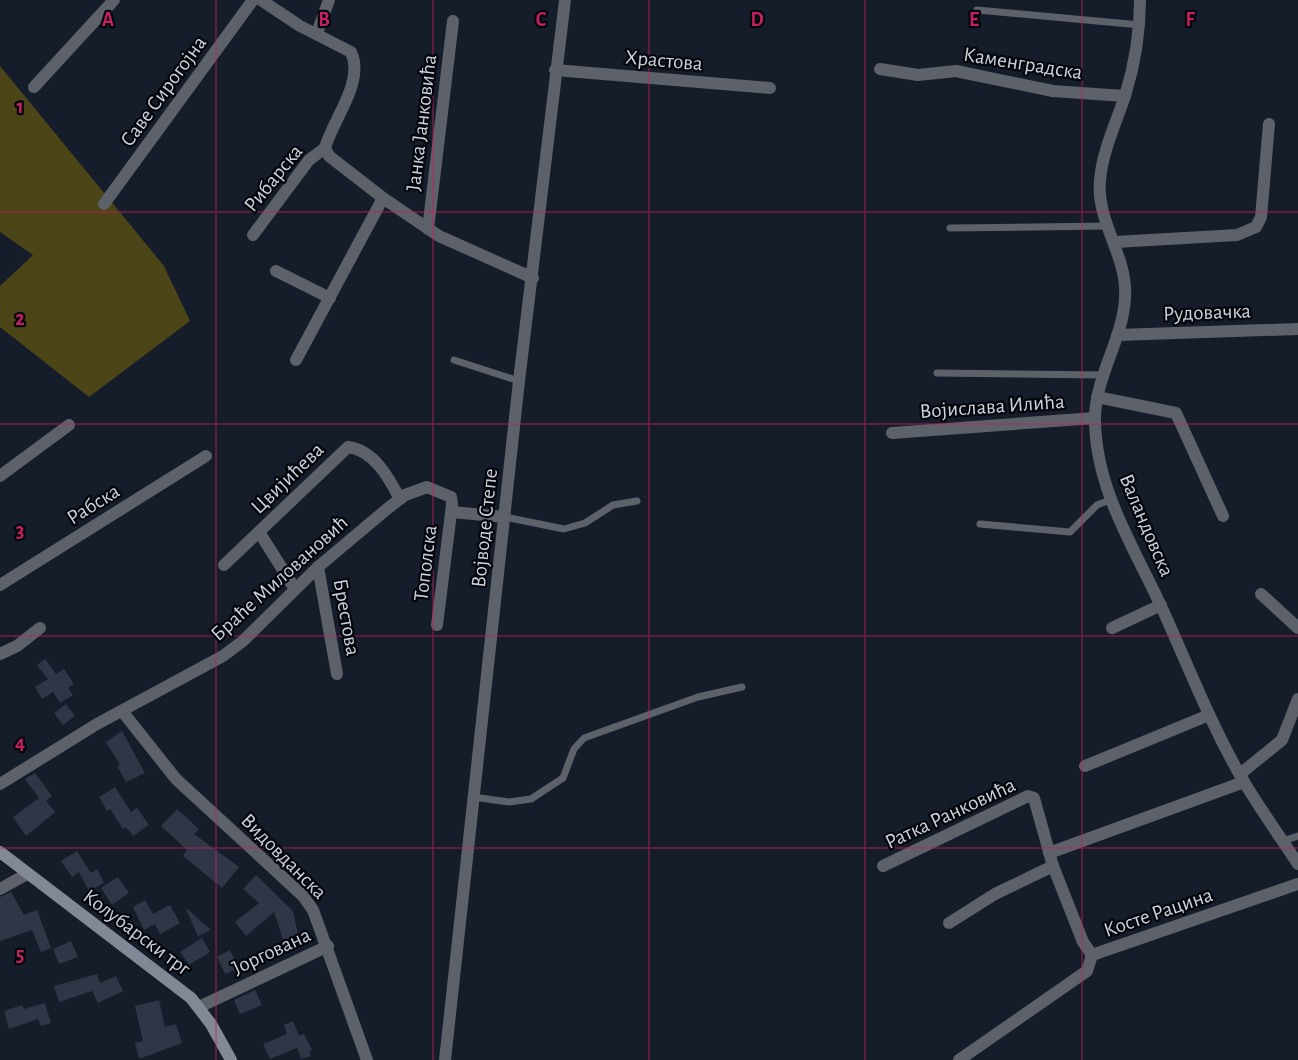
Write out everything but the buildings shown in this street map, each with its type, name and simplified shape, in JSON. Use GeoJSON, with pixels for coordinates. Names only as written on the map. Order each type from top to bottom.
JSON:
{"type":"FeatureCollection","features":[{"type":"Feature","properties":{"kind":"street"},"geometry":{"type":"LineString","coordinates":[[34,87],[114,0]]}},
{"type":"Feature","properties":{"kind":"street","name":"Саве Сирогојна"},"geometry":{"type":"LineString","coordinates":[[104,204],[253,0]]}},
{"type":"Feature","properties":{"kind":"street"},"geometry":{"type":"LineString","coordinates":[[261,0],[287,18],[351,52],[354,58],[352,84],[325,148],[333,160],[428,229],[533,278]]}},
{"type":"Feature","properties":{"kind":"street"},"geometry":{"type":"LineString","coordinates":[[317,33],[329,0]]}},
{"type":"Feature","properties":{"kind":"street","name":"Војводе Степе"},"geometry":{"type":"LineString","coordinates":[[445,1060],[519,381],[565,0]]}},
{"type":"Feature","properties":{"kind":"street","name":"Валандовска"},"geometry":{"type":"LineString","coordinates":[[1140,0],[1137,50],[1100,179],[1100,197],[1107,226],[1115,242],[1125,290],[1117,335],[1097,397],[1096,442],[1110,500],[1161,605],[1209,714],[1242,778],[1298,864]]}},
{"type":"Feature","properties":{"kind":"street","name":"Јанка Јанковића"},"geometry":{"type":"LineString","coordinates":[[428,229],[453,21]]}},
{"type":"Feature","properties":{"kind":"street","name":"Каменградска"},"geometry":{"type":"LineString","coordinates":[[880,69],[918,75],[956,72],[1053,91],[1124,96]]}},
{"type":"Feature","properties":{"kind":"street","name":"Храстова"},"geometry":{"type":"LineString","coordinates":[[555,70],[770,88]]}},
{"type":"Feature","properties":{"kind":"street"},"geometry":{"type":"LineString","coordinates":[[1115,242],[1237,235],[1256,227],[1261,217],[1269,123]]}},
{"type":"Feature","properties":{"kind":"street","name":"Рибарска"},"geometry":{"type":"LineString","coordinates":[[253,235],[309,160],[325,148]]}},
{"type":"Feature","properties":{"kind":"street"},"geometry":{"type":"LineString","coordinates":[[296,360],[383,198]]}},
{"type":"Feature","properties":{"kind":"street"},"geometry":{"type":"LineString","coordinates":[[276,271],[330,298]]}},
{"type":"Feature","properties":{"kind":"street","name":"Рудовачка"},"geometry":{"type":"LineString","coordinates":[[1117,335],[1298,329]]}},
{"type":"Feature","properties":{"kind":"street"},"geometry":{"type":"LineString","coordinates":[[1097,397],[1176,413],[1223,516]]}},
{"type":"Feature","properties":{"kind":"street","name":"Војислава Илића"},"geometry":{"type":"LineString","coordinates":[[892,433],[1095,418]]}},
{"type":"Feature","properties":{"kind":"street"},"geometry":{"type":"LineString","coordinates":[[0,476],[69,425]]}},
{"type":"Feature","properties":{"kind":"street","name":"Цвијићева"},"geometry":{"type":"LineString","coordinates":[[224,565],[348,447],[367,454],[387,474],[400,499]]}},
{"type":"Feature","properties":{"kind":"street","name":"Рабска"},"geometry":{"type":"LineString","coordinates":[[0,585],[206,456]]}},
{"type":"Feature","properties":{"kind":"street","name":"Браће Миловановић"},"geometry":{"type":"LineString","coordinates":[[0,784],[122,711],[224,656],[243,641],[318,567],[400,499],[427,487],[451,497],[452,508]]}},
{"type":"Feature","properties":{"kind":"street"},"geometry":{"type":"LineString","coordinates":[[452,508],[505,517]]}},
{"type":"Feature","properties":{"kind":"street","name":"Тополска"},"geometry":{"type":"LineString","coordinates":[[437,625],[452,508]]}},
{"type":"Feature","properties":{"kind":"street"},"geometry":{"type":"LineString","coordinates":[[259,532],[295,589]]}},
{"type":"Feature","properties":{"kind":"street","name":"Брестова"},"geometry":{"type":"LineString","coordinates":[[318,567],[337,674]]}},
{"type":"Feature","properties":{"kind":"street"},"geometry":{"type":"LineString","coordinates":[[1261,594],[1298,628]]}},
{"type":"Feature","properties":{"kind":"street"},"geometry":{"type":"LineString","coordinates":[[1112,628],[1161,605]]}},
{"type":"Feature","properties":{"kind":"street"},"geometry":{"type":"LineString","coordinates":[[0,654],[17,646],[40,628]]}},
{"type":"Feature","properties":{"kind":"street"},"geometry":{"type":"LineString","coordinates":[[949,923],[1051,860],[1242,778],[1282,740],[1298,699]]}},
{"type":"Feature","properties":{"kind":"street","name":"Видовданска"},"geometry":{"type":"LineString","coordinates":[[122,711],[176,779],[303,896],[319,921],[367,1060]]}},
{"type":"Feature","properties":{"kind":"street"},"geometry":{"type":"LineString","coordinates":[[1085,766],[1209,714]]}},
{"type":"Feature","properties":{"kind":"street","name":"Ратка Ранковића"},"geometry":{"type":"LineString","coordinates":[[883,866],[1028,796],[1034,798],[1051,860]]}},
{"type":"Feature","properties":{"kind":"street","name":"Колубарски трг"},"geometry":{"type":"LineString","coordinates":[[0,852],[176,986],[198,1007],[231,1060]]}},
{"type":"Feature","properties":{"kind":"street"},"geometry":{"type":"LineString","coordinates":[[1051,860],[1083,942],[1092,955]]}},
{"type":"Feature","properties":{"kind":"street"},"geometry":{"type":"LineString","coordinates":[[0,889],[27,874]]}},
{"type":"Feature","properties":{"kind":"street","name":"Косте Рацина"},"geometry":{"type":"LineString","coordinates":[[959,1060],[1087,971],[1092,955],[1298,884]]}},
{"type":"Feature","properties":{"kind":"street","name":"Јоргована"},"geometry":{"type":"LineString","coordinates":[[198,1007],[328,945]]}},
{"type":"Feature","properties":{"kind":"lane"},"geometry":{"type":"LineString","coordinates":[[977,10],[1140,25]]}},
{"type":"Feature","properties":{"kind":"lane"},"geometry":{"type":"LineString","coordinates":[[950,228],[1107,226]]}},
{"type":"Feature","properties":{"kind":"lane"},"geometry":{"type":"LineString","coordinates":[[454,360],[519,381]]}},
{"type":"Feature","properties":{"kind":"lane"},"geometry":{"type":"LineString","coordinates":[[937,373],[1104,375]]}},
{"type":"Feature","properties":{"kind":"lane"},"geometry":{"type":"LineString","coordinates":[[980,524],[1070,532],[1097,505],[1110,500]]}},
{"type":"Feature","properties":{"kind":"lane"},"geometry":{"type":"LineString","coordinates":[[505,517],[552,528],[564,528],[585,523],[613,505],[637,501]]}},
{"type":"Feature","properties":{"kind":"lane"},"geometry":{"type":"LineString","coordinates":[[473,798],[509,802],[531,799],[563,777],[574,749],[584,738],[698,697],[742,687]]}},
{"type":"Feature","properties":{"kind":"lane"},"geometry":{"type":"LineString","coordinates":[[1282,841],[1298,837]]}},
{"type":"Feature","properties":{"kind":"shaded area"},"geometry":{"type":"Polygon","coordinates":[[[0,66],[164,266],[190,321],[89,397],[0,327],[0,286],[33,255],[0,232],[0,66]]]}}]}
